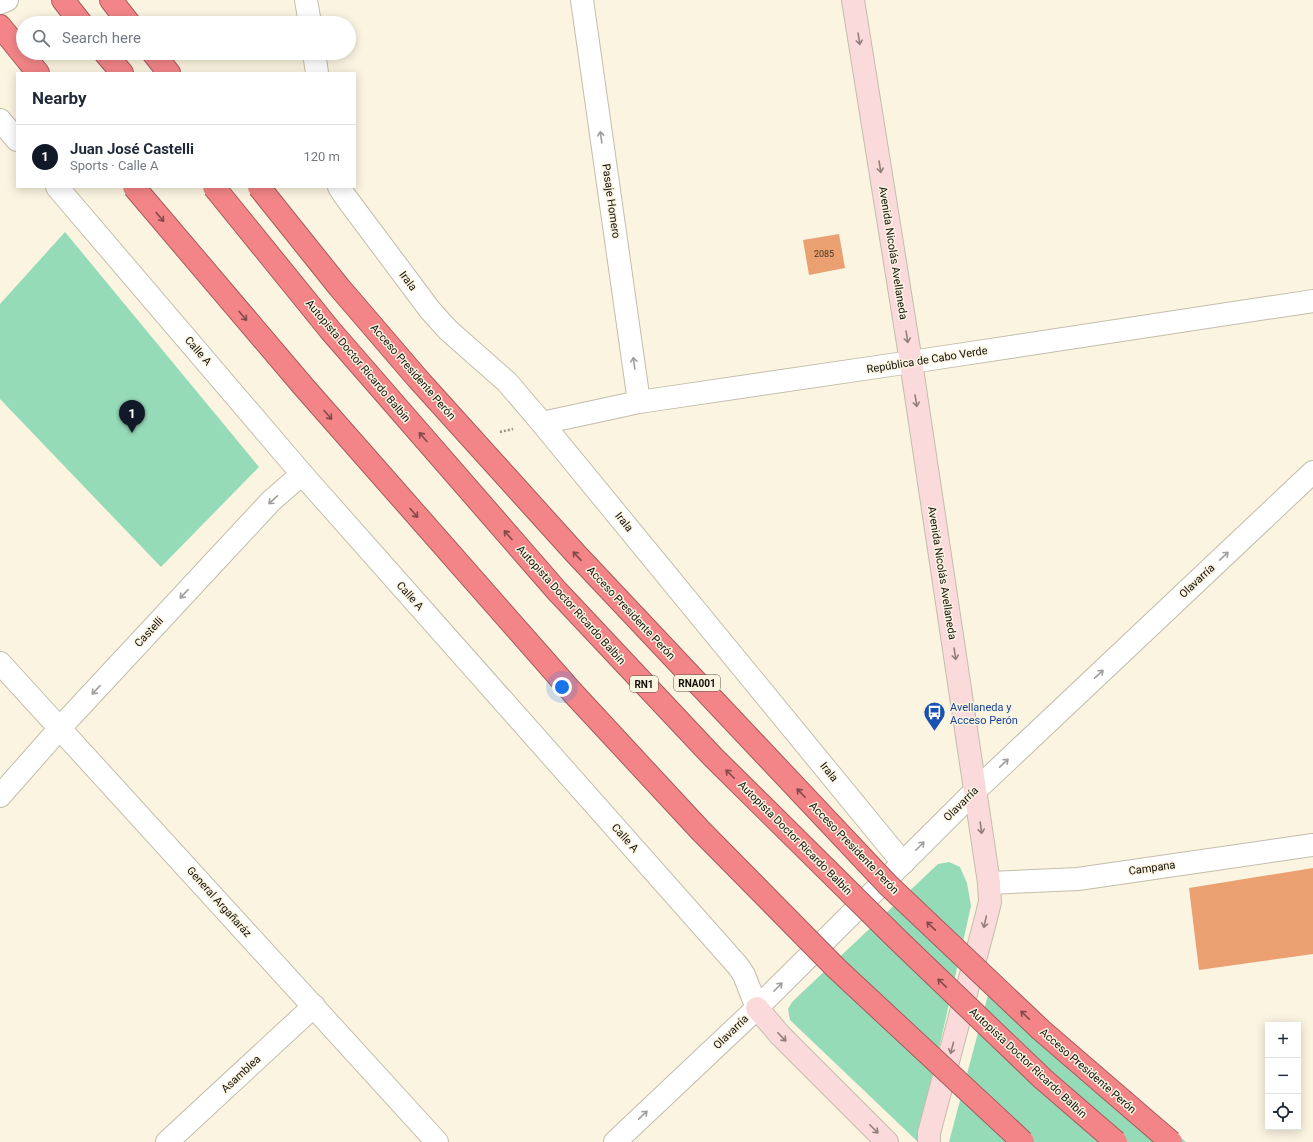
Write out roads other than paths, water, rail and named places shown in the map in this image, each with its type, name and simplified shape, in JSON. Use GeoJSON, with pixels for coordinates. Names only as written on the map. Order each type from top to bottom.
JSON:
{"type":"FeatureCollection","features":[{"type":"Feature","properties":{"kind":"highway"},"geometry":{"type":"LineString","coordinates":[[63,0],[76,16]]}},
{"type":"Feature","properties":{"kind":"highway"},"geometry":{"type":"LineString","coordinates":[[111,0],[124,16]]}},
{"type":"Feature","properties":{"kind":"highway"},"geometry":{"type":"LineString","coordinates":[[0,26],[16,46]]}},
{"type":"Feature","properties":{"kind":"highway"},"geometry":{"type":"LineString","coordinates":[[27,60],[37,72]]}},
{"type":"Feature","properties":{"kind":"highway"},"geometry":{"type":"LineString","coordinates":[[112,60],[121,72]]}},
{"type":"Feature","properties":{"kind":"highway"},"geometry":{"type":"LineString","coordinates":[[159,60],[168,72]]}},
{"type":"Feature","properties":{"kind":"highway"},"geometry":{"type":"LineString","coordinates":[[135,188],[313,398],[573,693],[700,830],[837,969],[1023,1142]]}},
{"type":"Feature","properties":{"kind":"highway","name":"Autopista Doctor Ricardo Balbín"},"geometry":{"type":"LineString","coordinates":[[215,188],[330,330],[557,591],[713,757],[886,928],[1043,1079],[1116,1142]]}},
{"type":"Feature","properties":{"kind":"highway","name":"Acceso Presidente Perón"},"geometry":{"type":"LineString","coordinates":[[260,188],[339,287],[418,379],[570,549],[888,884],[1041,1030],[1171,1142]]}},
{"type":"Feature","properties":{"kind":"main road","name":"Avenida Nicolás Avellaneda"},"geometry":{"type":"LineString","coordinates":[[853,0],[911,362],[989,883],[990,902],[929,1133],[929,1142]]}},
{"type":"Feature","properties":{"kind":"main road"},"geometry":{"type":"LineString","coordinates":[[757,1008],[780,1035],[887,1142]]}},
{"type":"Feature","properties":{"kind":"street"},"geometry":{"type":"LineString","coordinates":[[0,3],[7,0]]}},
{"type":"Feature","properties":{"kind":"street"},"geometry":{"type":"LineString","coordinates":[[306,0],[309,16]]}},
{"type":"Feature","properties":{"kind":"street","name":"Pasaje Homero"},"geometry":{"type":"LineString","coordinates":[[582,0],[640,402]]}},
{"type":"Feature","properties":{"kind":"street"},"geometry":{"type":"LineString","coordinates":[[315,60],[317,72]]}},
{"type":"Feature","properties":{"kind":"street"},"geometry":{"type":"LineString","coordinates":[[0,120],[16,139]]}},
{"type":"Feature","properties":{"kind":"street","name":"Calle A"},"geometry":{"type":"LineString","coordinates":[[58,188],[302,474],[738,966],[744,975],[757,1008]]}},
{"type":"Feature","properties":{"kind":"street","name":"Irala"},"geometry":{"type":"LineString","coordinates":[[340,188],[435,315],[448,330],[507,382],[903,863]]}},
{"type":"Feature","properties":{"kind":"street","name":"República de Cabo Verde"},"geometry":{"type":"LineString","coordinates":[[542,423],[640,402],[1313,301]]}},
{"type":"Feature","properties":{"kind":"street","name":"Olavarría"},"geometry":{"type":"LineString","coordinates":[[615,1142],[757,1008],[976,790],[1313,472]]}},
{"type":"Feature","properties":{"kind":"street","name":"Castelli"},"geometry":{"type":"LineString","coordinates":[[0,796],[60,728],[271,501],[302,474]]}},
{"type":"Feature","properties":{"kind":"street","name":"General Argañaráz"},"geometry":{"type":"LineString","coordinates":[[0,663],[437,1142]]}},
{"type":"Feature","properties":{"kind":"street","name":"Campana"},"geometry":{"type":"LineString","coordinates":[[989,883],[1078,879],[1313,845]]}},
{"type":"Feature","properties":{"kind":"street","name":"Asamblea"},"geometry":{"type":"LineString","coordinates":[[167,1142],[314,1006]]}},
{"type":"Feature","properties":{"kind":"place","name":"Juan José Castelli"},"geometry":{"type":"Point","coordinates":[132,433]}},
{"type":"Feature","properties":{"kind":"place","name":"Avellaneda y Acceso Perón"},"geometry":{"type":"Point","coordinates":[934,732]}}]}
